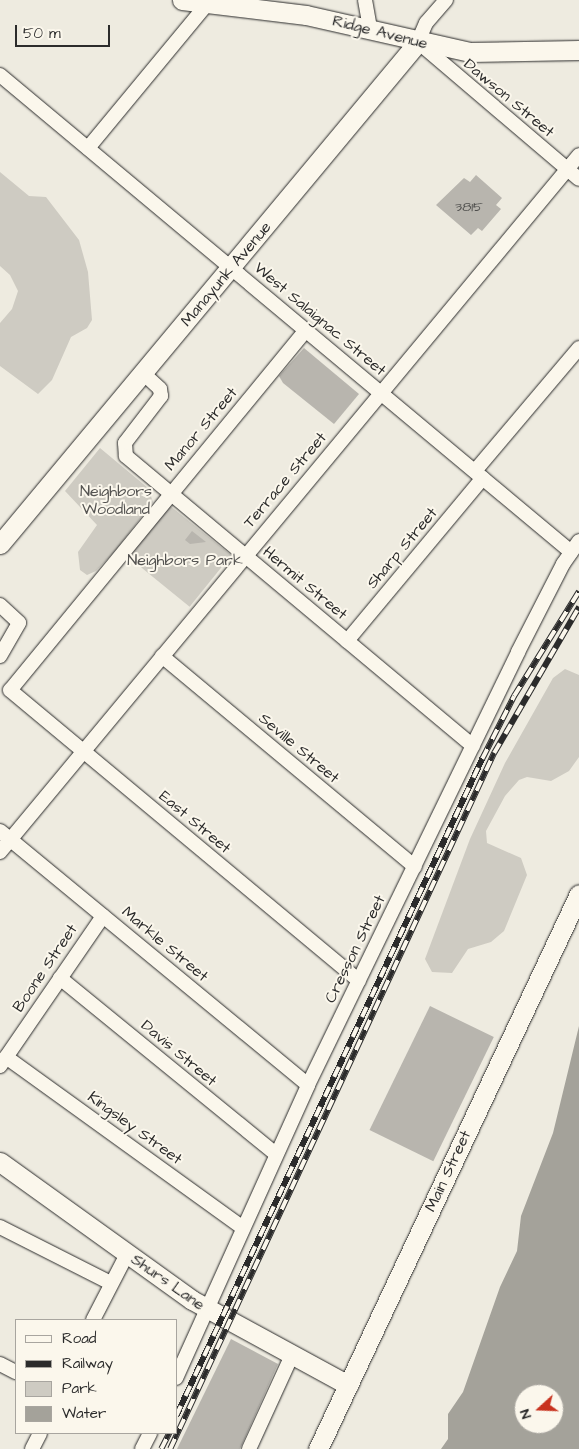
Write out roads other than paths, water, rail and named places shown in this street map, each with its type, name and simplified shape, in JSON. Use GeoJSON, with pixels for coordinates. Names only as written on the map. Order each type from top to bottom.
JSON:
{"type":"FeatureCollection","features":[{"type":"Feature","properties":{"kind":"street","name":"Ridge Avenue"},"geometry":{"type":"LineString","coordinates":[[182,0],[218,2],[370,28],[418,42],[489,53],[579,50]]}},
{"type":"Feature","properties":{"kind":"street"},"geometry":{"type":"LineString","coordinates":[[365,0],[370,28]]}},
{"type":"Feature","properties":{"kind":"street","name":"Manayunk Avenue"},"geometry":{"type":"LineString","coordinates":[[0,544],[418,42],[426,23],[446,0]]}},
{"type":"Feature","properties":{"kind":"street"},"geometry":{"type":"LineString","coordinates":[[88,148],[218,2]]}},
{"type":"Feature","properties":{"kind":"street","name":"Dawson Street"},"geometry":{"type":"LineString","coordinates":[[418,42],[579,179]]}},
{"type":"Feature","properties":{"kind":"street","name":"West Salaignac Street"},"geometry":{"type":"LineString","coordinates":[[0,75],[479,475],[575,547]]}},
{"type":"Feature","properties":{"kind":"street","name":"Terrace Street"},"geometry":{"type":"LineString","coordinates":[[0,852],[5,835],[82,751],[579,155]]}},
{"type":"Feature","properties":{"kind":"street","name":"Manor Street"},"geometry":{"type":"LineString","coordinates":[[10,690],[306,330]]}},
{"type":"Feature","properties":{"kind":"street","name":"Sharp Street"},"geometry":{"type":"LineString","coordinates":[[347,641],[577,353]]}},
{"type":"Feature","properties":{"kind":"street","name":"Hermit Street"},"geometry":{"type":"LineString","coordinates":[[143,373],[160,389],[161,396],[123,451],[170,494],[473,746]]}},
{"type":"Feature","properties":{"kind":"street","name":"Cresson Street"},"geometry":{"type":"LineString","coordinates":[[178,1374],[242,1227],[308,1085],[473,746],[575,547]]}},
{"type":"Feature","properties":{"kind":"street"},"geometry":{"type":"LineString","coordinates":[[0,605],[19,623],[0,656]]}},
{"type":"Feature","properties":{"kind":"street","name":"Seville Street"},"geometry":{"type":"LineString","coordinates":[[162,656],[415,867]]}},
{"type":"Feature","properties":{"kind":"street","name":"East Street"},"geometry":{"type":"LineString","coordinates":[[10,690],[359,981]]}},
{"type":"Feature","properties":{"kind":"street","name":"Markle Street"},"geometry":{"type":"LineString","coordinates":[[5,835],[308,1085]]}},
{"type":"Feature","properties":{"kind":"street","name":"Main Street"},"geometry":{"type":"LineString","coordinates":[[318,1449],[579,894]]}},
{"type":"Feature","properties":{"kind":"street","name":"Boone Street"},"geometry":{"type":"LineString","coordinates":[[3,1061],[103,916]]}},
{"type":"Feature","properties":{"kind":"street","name":"Davis Street"},"geometry":{"type":"LineString","coordinates":[[60,978],[276,1154]]}},
{"type":"Feature","properties":{"kind":"street","name":"Kingsley Street"},"geometry":{"type":"LineString","coordinates":[[3,1061],[242,1227]]}},
{"type":"Feature","properties":{"kind":"street","name":"Shurs Lane"},"geometry":{"type":"LineString","coordinates":[[0,1162],[207,1310],[348,1386]]}},
{"type":"Feature","properties":{"kind":"street"},"geometry":{"type":"LineString","coordinates":[[0,1227],[111,1283]]}},
{"type":"Feature","properties":{"kind":"street"},"geometry":{"type":"LineString","coordinates":[[93,1319],[127,1254]]}},
{"type":"Feature","properties":{"kind":"street"},"geometry":{"type":"LineString","coordinates":[[249,1449],[292,1355]]}},
{"type":"Feature","properties":{"kind":"street"},"geometry":{"type":"LineString","coordinates":[[0,1364],[15,1372]]}},
{"type":"Feature","properties":{"kind":"street"},"geometry":{"type":"LineString","coordinates":[[32,1449],[40,1434]]}},
{"type":"Feature","properties":{"kind":"street"},"geometry":{"type":"LineString","coordinates":[[142,1449],[150,1434]]}},
{"type":"Feature","properties":{"kind":"water"},"geometry":{"type":"Polygon","coordinates":[[[579,1026],[579,1449],[441,1449],[448,1439],[448,1414],[463,1392],[500,1287],[517,1251],[521,1216],[553,1133],[579,1026]]]}},
{"type":"Feature","properties":{"kind":"railway"},"geometry":{"type":"LineString","coordinates":[[178,1412],[482,759],[514,696],[579,591]]}},
{"type":"Feature","properties":{"kind":"railway"},"geometry":{"type":"LineString","coordinates":[[178,1432],[494,753],[579,607]]}},
{"type":"Feature","properties":{"kind":"railway"},"geometry":{"type":"LineString","coordinates":[[161,1449],[168,1434]]}},
{"type":"Feature","properties":{"kind":"railway"},"geometry":{"type":"LineString","coordinates":[[170,1449],[177,1434]]}},
{"type":"Feature","properties":{"kind":"park label","name":"Neighbors Woodland"},"geometry":{"type":"Point","coordinates":[116,500]}},
{"type":"Feature","properties":{"kind":"park label","name":"Neighbors Park"},"geometry":{"type":"Point","coordinates":[185,560]}}]}
